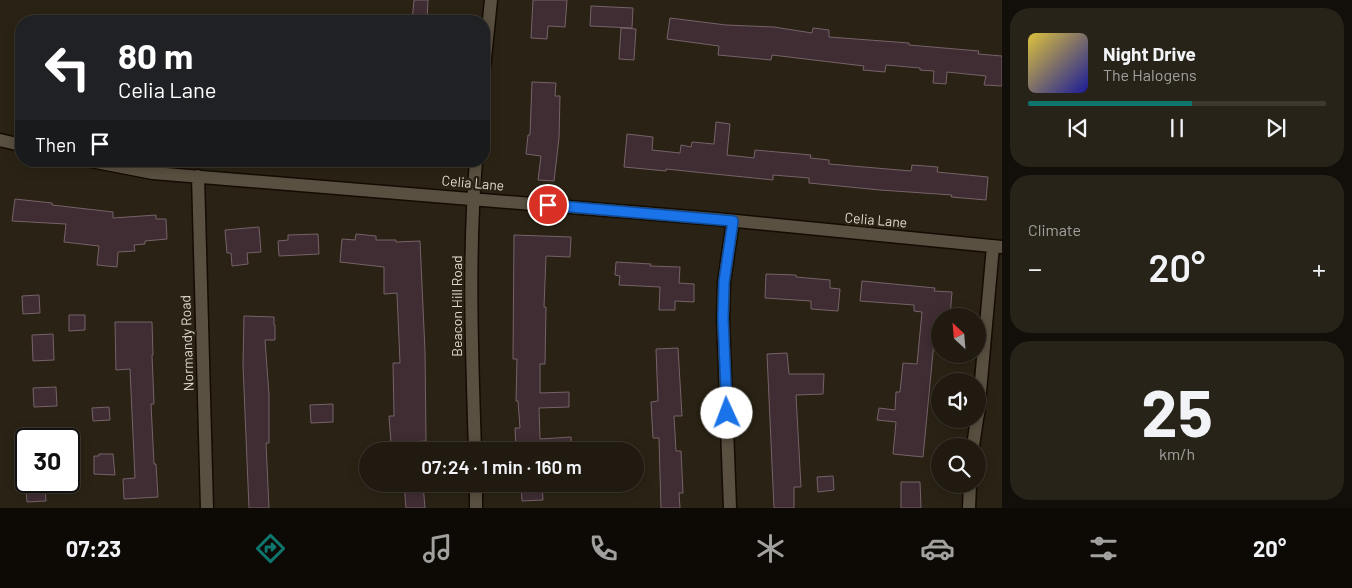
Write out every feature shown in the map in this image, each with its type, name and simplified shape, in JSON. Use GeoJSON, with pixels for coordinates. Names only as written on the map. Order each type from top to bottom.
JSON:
{"type":"FeatureCollection","features":[{"type":"Feature","properties":{"kind":"street"},"geometry":{"type":"LineString","coordinates":[[489,15],[491,0]]}},
{"type":"Feature","properties":{"kind":"street"},"geometry":{"type":"LineString","coordinates":[[0,140],[15,144]]}},
{"type":"Feature","properties":{"kind":"street","name":"Celia Lane"},"geometry":{"type":"LineString","coordinates":[[122,167],[153,173],[473,198],[997,246]]}},
{"type":"Feature","properties":{"kind":"street","name":"Beacon Hill Road"},"geometry":{"type":"LineString","coordinates":[[475,442],[471,334],[473,198],[476,167]]}},
{"type":"Feature","properties":{"kind":"street","name":"Normandy Road"},"geometry":{"type":"LineString","coordinates":[[198,176],[207,508]]}},
{"type":"Feature","properties":{"kind":"street"},"geometry":{"type":"LineString","coordinates":[[730,508],[723,319],[724,282],[733,221]]}},
{"type":"Feature","properties":{"kind":"street"},"geometry":{"type":"LineString","coordinates":[[982,373],[997,246]]}},
{"type":"Feature","properties":{"kind":"street"},"geometry":{"type":"LineString","coordinates":[[476,492],[476,508]]}},
{"type":"Feature","properties":{"kind":"street"},"geometry":{"type":"LineString","coordinates":[[969,508],[970,493]]}},
{"type":"Feature","properties":{"kind":"building"},"geometry":{"type":"Polygon","coordinates":[[[414,0],[428,0],[427,15],[413,15],[414,0]]]}},
{"type":"Feature","properties":{"kind":"building"},"geometry":{"type":"Polygon","coordinates":[[[533,0],[567,0],[565,27],[548,26],[547,39],[531,38],[533,0]]]}},
{"type":"Feature","properties":{"kind":"building"},"geometry":{"type":"Polygon","coordinates":[[[591,6],[633,8],[632,28],[590,26],[591,6]]]}},
{"type":"Feature","properties":{"kind":"building"},"geometry":{"type":"Polygon","coordinates":[[[670,18],[726,25],[774,27],[812,33],[813,28],[829,30],[829,37],[979,51],[978,54],[1002,56],[1002,86],[984,85],[986,76],[947,72],[946,84],[933,83],[934,71],[920,70],[920,68],[886,65],[885,72],[863,70],[864,66],[772,55],[771,60],[718,55],[719,46],[667,39],[670,18]]]}},
{"type":"Feature","properties":{"kind":"building"},"geometry":{"type":"Polygon","coordinates":[[[621,28],[636,29],[634,60],[619,59],[621,28]]]}},
{"type":"Feature","properties":{"kind":"building"},"geometry":{"type":"Polygon","coordinates":[[[532,82],[556,83],[555,96],[560,96],[559,138],[554,181],[538,180],[541,156],[526,154],[528,135],[530,135],[532,82]]]}},
{"type":"Feature","properties":{"kind":"building"},"geometry":{"type":"Polygon","coordinates":[[[716,122],[730,124],[727,155],[754,158],[755,150],[811,155],[810,158],[829,160],[829,164],[911,171],[912,165],[938,167],[937,172],[988,177],[986,200],[951,197],[952,195],[809,183],[809,178],[773,175],[773,180],[666,169],[666,171],[624,167],[627,134],[653,137],[652,150],[680,153],[681,145],[691,147],[692,142],[714,144],[716,122]]]}},
{"type":"Feature","properties":{"kind":"building"},"geometry":{"type":"Polygon","coordinates":[[[15,199],[113,212],[113,218],[156,215],[156,219],[166,219],[167,239],[145,241],[145,244],[134,245],[135,251],[118,252],[117,267],[97,265],[99,246],[64,242],[66,224],[12,221],[15,199]]]}},
{"type":"Feature","properties":{"kind":"building"},"geometry":{"type":"Polygon","coordinates":[[[259,227],[261,252],[247,253],[248,264],[232,266],[231,253],[227,253],[225,230],[259,227]]]}},
{"type":"Feature","properties":{"kind":"building"},"geometry":{"type":"Polygon","coordinates":[[[318,234],[319,254],[279,256],[278,241],[288,240],[288,235],[318,234]]]}},
{"type":"Feature","properties":{"kind":"building"},"geometry":{"type":"Polygon","coordinates":[[[356,234],[376,236],[376,240],[396,240],[396,242],[420,241],[425,351],[426,441],[391,442],[389,416],[394,416],[393,363],[400,363],[397,293],[384,294],[384,267],[340,262],[342,239],[355,240],[356,234]]]}},
{"type":"Feature","properties":{"kind":"building"},"geometry":{"type":"Polygon","coordinates":[[[514,235],[571,237],[570,257],[546,256],[544,307],[546,307],[545,364],[540,364],[540,393],[569,392],[569,407],[539,408],[540,439],[571,437],[571,442],[516,442],[515,428],[520,428],[518,401],[516,401],[517,359],[513,359],[514,235]]]}},
{"type":"Feature","properties":{"kind":"building"},"geometry":{"type":"Polygon","coordinates":[[[616,262],[680,267],[679,283],[694,284],[694,302],[675,301],[675,310],[659,310],[660,287],[619,285],[620,276],[615,275],[616,262]]]}},
{"type":"Feature","properties":{"kind":"building"},"geometry":{"type":"Polygon","coordinates":[[[766,274],[796,275],[796,277],[830,280],[830,288],[840,289],[838,311],[811,309],[811,301],[765,298],[766,274]]]}},
{"type":"Feature","properties":{"kind":"building"},"geometry":{"type":"Polygon","coordinates":[[[862,281],[935,288],[934,291],[952,292],[951,308],[931,308],[932,363],[923,457],[893,454],[896,422],[877,420],[879,408],[895,410],[896,392],[900,392],[903,363],[917,364],[922,312],[914,311],[914,305],[860,301],[862,281]]]}},
{"type":"Feature","properties":{"kind":"building"},"geometry":{"type":"Polygon","coordinates":[[[39,295],[40,313],[23,314],[22,296],[39,295]]]}},
{"type":"Feature","properties":{"kind":"building"},"geometry":{"type":"Polygon","coordinates":[[[69,315],[85,315],[85,330],[69,331],[69,315]]]}},
{"type":"Feature","properties":{"kind":"building"},"geometry":{"type":"Polygon","coordinates":[[[244,316],[274,317],[275,340],[265,340],[269,395],[269,443],[266,443],[269,508],[249,508],[243,365],[244,316]]]}},
{"type":"Feature","properties":{"kind":"building"},"geometry":{"type":"Polygon","coordinates":[[[115,322],[152,322],[154,404],[151,404],[154,464],[156,464],[158,497],[124,499],[123,479],[135,478],[130,369],[116,370],[115,322]]]}},
{"type":"Feature","properties":{"kind":"building"},"geometry":{"type":"Polygon","coordinates":[[[53,334],[54,360],[33,361],[32,335],[53,334]]]}},
{"type":"Feature","properties":{"kind":"building"},"geometry":{"type":"Polygon","coordinates":[[[678,348],[682,416],[674,416],[676,451],[681,451],[683,493],[679,493],[680,508],[661,508],[659,438],[653,438],[651,402],[658,401],[656,349],[678,348]]]}},
{"type":"Feature","properties":{"kind":"building"},"geometry":{"type":"Polygon","coordinates":[[[787,353],[789,374],[824,374],[823,394],[796,395],[801,487],[794,487],[794,508],[774,508],[767,354],[787,353]]]}},
{"type":"Feature","properties":{"kind":"building"},"geometry":{"type":"Polygon","coordinates":[[[56,387],[57,406],[34,407],[33,388],[56,387]]]}},
{"type":"Feature","properties":{"kind":"building"},"geometry":{"type":"Polygon","coordinates":[[[333,404],[333,422],[311,423],[310,405],[333,404]]]}},
{"type":"Feature","properties":{"kind":"building"},"geometry":{"type":"Polygon","coordinates":[[[109,407],[110,420],[93,421],[92,408],[109,407]]]}},
{"type":"Feature","properties":{"kind":"building"},"geometry":{"type":"Polygon","coordinates":[[[99,454],[113,454],[115,475],[94,474],[94,456],[99,456],[99,454]]]}},
{"type":"Feature","properties":{"kind":"building"},"geometry":{"type":"Polygon","coordinates":[[[833,476],[834,490],[818,492],[817,477],[833,476]]]}},
{"type":"Feature","properties":{"kind":"building"},"geometry":{"type":"Polygon","coordinates":[[[901,482],[920,482],[921,508],[901,508],[901,482]]]}},
{"type":"Feature","properties":{"kind":"building"},"geometry":{"type":"Polygon","coordinates":[[[405,492],[424,492],[425,508],[406,508],[405,492]]]}},
{"type":"Feature","properties":{"kind":"building"},"geometry":{"type":"Polygon","coordinates":[[[521,492],[542,492],[543,500],[522,501],[521,492]]]}},
{"type":"Feature","properties":{"kind":"building"},"geometry":{"type":"Polygon","coordinates":[[[26,493],[45,493],[46,501],[27,502],[26,493]]]}},
{"type":"Feature","properties":{"kind":"route"},"geometry":{"type":"LineString","coordinates":[[548,205],[733,221],[724,282],[723,319],[727,413]]}}]}
